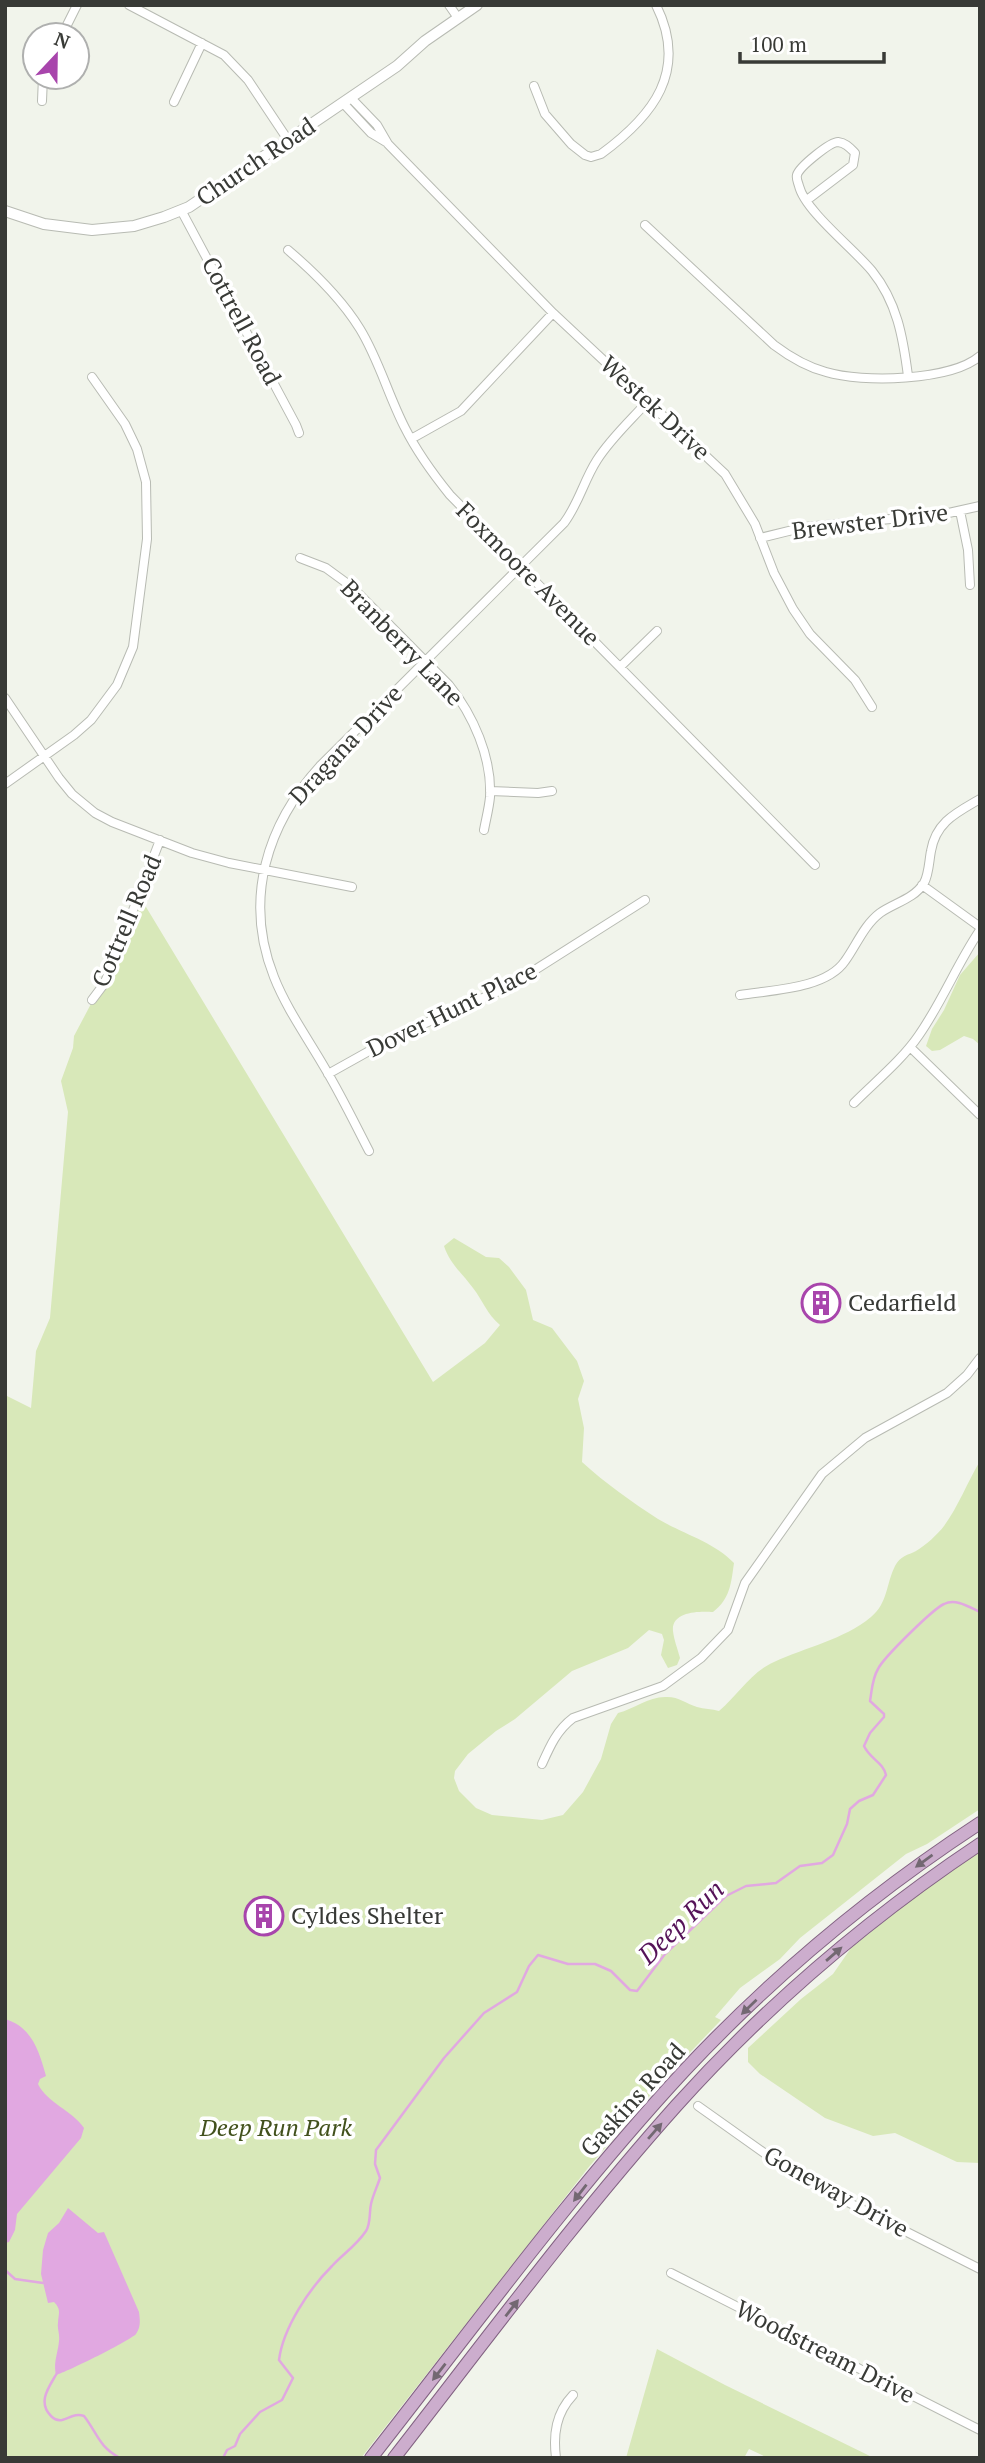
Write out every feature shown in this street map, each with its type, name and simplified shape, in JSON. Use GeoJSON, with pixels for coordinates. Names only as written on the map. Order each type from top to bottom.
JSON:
{"type":"FeatureCollection","features":[{"type":"Feature","properties":{"kind":"main road","name":"Church Road"},"geometry":{"type":"LineString","coordinates":[[5,211],[44,224],[92,230],[134,226],[181,211],[397,66],[425,41],[477,5]]}},
{"type":"Feature","properties":{"kind":"main road","name":"Gaskins Road"},"geometry":{"type":"LineString","coordinates":[[371,2458],[595,2174],[685,2070],[761,1995],[849,1918],[980,1823]]}},
{"type":"Feature","properties":{"kind":"main road","name":"Gaskins Road"},"geometry":{"type":"LineString","coordinates":[[394,2458],[623,2167],[721,2059],[769,2012],[844,1946],[928,1880],[980,1844]]}},
{"type":"Feature","properties":{"kind":"street"},"geometry":{"type":"LineString","coordinates":[[69,21],[77,5]]}},
{"type":"Feature","properties":{"kind":"street"},"geometry":{"type":"LineString","coordinates":[[129,5],[224,55],[248,80],[288,140]]}},
{"type":"Feature","properties":{"kind":"street"},"geometry":{"type":"LineString","coordinates":[[449,5],[458,18]]}},
{"type":"Feature","properties":{"kind":"street"},"geometry":{"type":"LineString","coordinates":[[534,86],[545,114],[580,153],[591,157],[601,154],[648,113],[663,84],[669,52],[664,25],[656,5]]}},
{"type":"Feature","properties":{"kind":"street"},"geometry":{"type":"LineString","coordinates":[[174,102],[202,43]]}},
{"type":"Feature","properties":{"kind":"street"},"geometry":{"type":"LineString","coordinates":[[42,91],[42,102]]}},
{"type":"Feature","properties":{"kind":"street","name":"Westek Drive"},"geometry":{"type":"LineString","coordinates":[[347,100],[371,133],[388,144],[553,313],[724,474],[741,499],[783,592],[800,620],[830,657],[855,680],[872,707]]}},
{"type":"Feature","properties":{"kind":"street"},"geometry":{"type":"LineString","coordinates":[[807,200],[853,165],[855,153],[849,146],[839,142],[830,144],[801,169],[797,175],[799,188],[807,200],[817,213],[873,271],[884,287],[900,325],[908,376]]}},
{"type":"Feature","properties":{"kind":"street","name":"Cottrell Road"},"geometry":{"type":"LineString","coordinates":[[181,211],[256,347],[299,433]]}},
{"type":"Feature","properties":{"kind":"street"},"geometry":{"type":"LineString","coordinates":[[645,225],[774,345],[795,360],[815,369],[845,377],[908,376],[959,368],[980,356]]}},
{"type":"Feature","properties":{"kind":"street","name":"Foxmoore Avenue"},"geometry":{"type":"LineString","coordinates":[[288,250],[330,289],[359,327],[372,349],[411,439],[450,495],[815,865]]}},
{"type":"Feature","properties":{"kind":"street"},"geometry":{"type":"LineString","coordinates":[[411,439],[461,411],[553,313]]}},
{"type":"Feature","properties":{"kind":"street"},"geometry":{"type":"LineString","coordinates":[[5,784],[91,720],[117,685],[130,655],[137,622],[148,522],[146,482],[138,449],[125,424],[92,377]]}},
{"type":"Feature","properties":{"kind":"street","name":"Dragana Drive"},"geometry":{"type":"LineString","coordinates":[[369,1151],[284,999],[267,958],[260,918],[264,870],[279,823],[302,786],[573,511],[595,463],[648,401]]}},
{"type":"Feature","properties":{"kind":"street","name":"Brewster Drive"},"geometry":{"type":"LineString","coordinates":[[760,538],[804,527],[960,511],[980,506]]}},
{"type":"Feature","properties":{"kind":"street"},"geometry":{"type":"LineString","coordinates":[[960,511],[968,550],[970,585]]}},
{"type":"Feature","properties":{"kind":"street","name":"Branberry Lane"},"geometry":{"type":"LineString","coordinates":[[300,558],[326,568],[352,587],[459,698],[473,722],[485,758],[490,791],[484,830]]}},
{"type":"Feature","properties":{"kind":"street"},"geometry":{"type":"LineString","coordinates":[[620,667],[657,631]]}},
{"type":"Feature","properties":{"kind":"street"},"geometry":{"type":"LineString","coordinates":[[5,698],[59,778],[88,808],[113,822],[192,853],[352,887]]}},
{"type":"Feature","properties":{"kind":"street"},"geometry":{"type":"LineString","coordinates":[[490,791],[552,791]]}},
{"type":"Feature","properties":{"kind":"street"},"geometry":{"type":"LineString","coordinates":[[740,995],[826,978],[844,964],[871,922],[922,886],[936,831],[944,821],[980,799]]}},
{"type":"Feature","properties":{"kind":"street","name":"Cottrell Road"},"geometry":{"type":"LineString","coordinates":[[92,1000],[110,970],[160,840]]}},
{"type":"Feature","properties":{"kind":"street"},"geometry":{"type":"LineString","coordinates":[[854,1102],[910,1046],[934,1011],[964,953],[980,929],[922,886]]}},
{"type":"Feature","properties":{"kind":"street","name":"Dover Hunt Place"},"geometry":{"type":"LineString","coordinates":[[328,1074],[396,1036],[509,987],[645,900]]}},
{"type":"Feature","properties":{"kind":"street"},"geometry":{"type":"LineString","coordinates":[[910,1046],[980,1115]]}},
{"type":"Feature","properties":{"kind":"street"},"geometry":{"type":"LineString","coordinates":[[542,1764],[561,1728],[573,1718],[669,1683],[719,1642],[733,1620],[746,1583],[822,1474],[865,1437],[947,1393],[967,1375],[980,1358]]}},
{"type":"Feature","properties":{"kind":"street","name":"Goneway Drive"},"geometry":{"type":"LineString","coordinates":[[698,2106],[784,2167],[816,2186],[980,2269]]}},
{"type":"Feature","properties":{"kind":"street","name":"Woodstream Drive"},"geometry":{"type":"LineString","coordinates":[[671,2273],[980,2430]]}},
{"type":"Feature","properties":{"kind":"street"},"geometry":{"type":"LineString","coordinates":[[556,2458],[554,2443],[559,2415],[573,2395]]}},
{"type":"Feature","properties":{"kind":"green space","name":"Deep Run Park"},"geometry":{"type":"Polygon","coordinates":[[[140,897],[433,1382],[485,1343],[500,1325],[450,1258],[444,1246],[454,1238],[486,1257],[499,1258],[509,1267],[526,1290],[533,1320],[552,1328],[577,1361],[584,1381],[578,1399],[584,1428],[582,1462],[648,1513],[708,1544],[734,1563],[729,1590],[719,1607],[713,1612],[694,1612],[681,1616],[674,1624],[673,1631],[680,1658],[677,1665],[668,1668],[661,1655],[664,1640],[662,1634],[649,1630],[628,1648],[572,1671],[468,1754],[455,1771],[454,1778],[459,1791],[476,1808],[492,1815],[542,1820],[563,1815],[583,1792],[601,1759],[611,1724],[618,1713],[665,1697],[719,1711],[766,1666],[860,1625],[881,1606],[897,1563],[923,1546],[944,1526],[980,1461],[980,1809],[927,1844],[906,1854],[800,1938],[780,1959],[740,1988],[715,2017],[721,2020],[657,2087],[588,2168],[361,2458],[5,2458],[5,1395],[31,1408],[36,1351],[50,1318],[68,1112],[61,1081],[73,1048],[74,1036],[128,934],[140,897]]]}},
{"type":"Feature","properties":{"kind":"green space"},"geometry":{"type":"Polygon","coordinates":[[[980,952],[980,1045],[964,1036],[940,1050],[932,1051],[926,1046],[932,1029],[960,975],[980,952]]]}},
{"type":"Feature","properties":{"kind":"green space"},"geometry":{"type":"Polygon","coordinates":[[[980,1851],[980,2163],[957,2162],[895,2133],[873,2136],[825,2118],[760,2074],[748,2062],[748,2048],[801,1999],[833,1974],[851,1948],[912,1899],[980,1851]]]}},
{"type":"Feature","properties":{"kind":"green space"},"geometry":{"type":"Polygon","coordinates":[[[657,2349],[874,2458],[768,2458],[749,2449],[744,2458],[626,2458],[657,2349]]]}},
{"type":"Feature","properties":{"kind":"shaded area"},"geometry":{"type":"Polygon","coordinates":[[[5,2019],[22,2028],[33,2041],[46,2076],[40,2079],[38,2084],[42,2091],[84,2128],[81,2138],[17,2214],[15,2230],[9,2242],[5,2243],[5,2019]]]}},
{"type":"Feature","properties":{"kind":"shaded area"},"geometry":{"type":"Polygon","coordinates":[[[68,2208],[98,2233],[104,2232],[139,2312],[140,2323],[138,2331],[132,2337],[56,2375],[59,2310],[54,2302],[48,2303],[41,2274],[48,2233],[59,2223],[68,2208]]]}},
{"type":"Feature","properties":{"kind":"waterway","name":"Deep Run"},"geometry":{"type":"LineString","coordinates":[[223,2458],[260,2412],[282,2400],[293,2378],[279,2360],[291,2322],[315,2286],[368,2228],[371,2204],[380,2178],[375,2164],[376,2150],[444,2058],[484,2013],[517,1992],[529,1966],[538,1955],[568,1964],[595,1964],[611,1971],[630,1990],[637,1991],[665,1954],[726,1896],[746,1886],[776,1883],[800,1866],[822,1863],[833,1855],[847,1824],[850,1809],[859,1801],[873,1795],[886,1775],[864,1746],[870,1733],[884,1717],[870,1701],[878,1669],[909,1634],[944,1604],[958,1603],[980,1612]]}},
{"type":"Feature","properties":{"kind":"waterway"},"geometry":{"type":"LineString","coordinates":[[5,2247],[5,2255]]}},
{"type":"Feature","properties":{"kind":"waterway"},"geometry":{"type":"LineString","coordinates":[[5,2270],[15,2279],[43,2283]]}},
{"type":"Feature","properties":{"kind":"waterway"},"geometry":{"type":"LineString","coordinates":[[57,2373],[46,2395],[47,2411],[59,2420],[75,2415],[84,2416],[103,2444],[120,2458]]}},
{"type":"Feature","properties":{"kind":"place","name":"Cedarfield"},"geometry":{"type":"Point","coordinates":[821,1303]}},
{"type":"Feature","properties":{"kind":"place","name":"Cyldes Shelter"},"geometry":{"type":"Point","coordinates":[264,1916]}}]}
